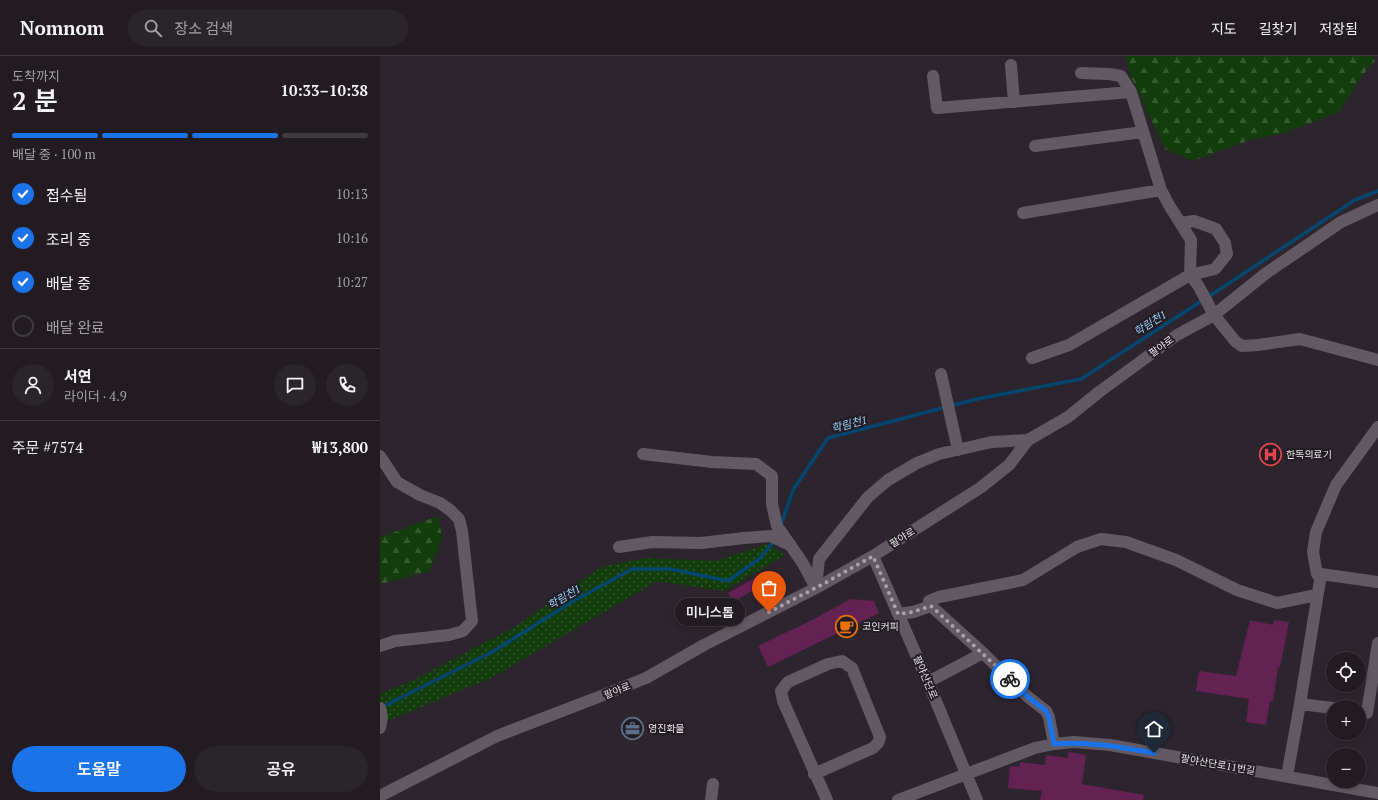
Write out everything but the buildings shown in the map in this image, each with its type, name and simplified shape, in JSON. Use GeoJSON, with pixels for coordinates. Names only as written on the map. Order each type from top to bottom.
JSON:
{"type":"FeatureCollection","features":[{"type":"Feature","properties":{"kind":"street"},"geometry":{"type":"LineString","coordinates":[[1011,65],[1014,102]]}},
{"type":"Feature","properties":{"kind":"street"},"geometry":{"type":"LineString","coordinates":[[1081,73],[1121,76],[1131,92],[1161,190],[1169,206],[1191,240],[1190,275],[1198,285],[1212,311],[1234,340],[1242,346],[1300,339],[1378,360]]}},
{"type":"Feature","properties":{"kind":"street"},"geometry":{"type":"LineString","coordinates":[[934,76],[937,108],[1131,92]]}},
{"type":"Feature","properties":{"kind":"street"},"geometry":{"type":"LineString","coordinates":[[1035,146],[1143,132]]}},
{"type":"Feature","properties":{"kind":"street"},"geometry":{"type":"LineString","coordinates":[[1023,213],[1161,190]]}},
{"type":"Feature","properties":{"kind":"street","name":"팔야로"},"geometry":{"type":"LineString","coordinates":[[380,796],[497,736],[646,678],[704,645],[816,588],[873,556],[980,488],[1009,465],[1028,440],[1068,418],[1099,392],[1177,335],[1341,222],[1378,205]]}},
{"type":"Feature","properties":{"kind":"street"},"geometry":{"type":"LineString","coordinates":[[1032,358],[1070,345],[1190,275],[1215,269],[1227,254],[1225,243],[1216,229],[1194,221],[1181,223]]}},
{"type":"Feature","properties":{"kind":"street"},"geometry":{"type":"LineString","coordinates":[[942,380],[958,450]]}},
{"type":"Feature","properties":{"kind":"street"},"geometry":{"type":"LineString","coordinates":[[1378,427],[1336,485],[1316,532],[1313,552],[1317,574],[1378,582]]}},
{"type":"Feature","properties":{"kind":"street"},"geometry":{"type":"LineString","coordinates":[[816,588],[819,559],[868,497],[888,480],[917,463],[939,454],[992,442],[1028,440]]}},
{"type":"Feature","properties":{"kind":"street"},"geometry":{"type":"LineString","coordinates":[[643,454],[712,462],[756,464],[772,476],[774,531],[791,546],[802,562],[816,588]]}},
{"type":"Feature","properties":{"kind":"street"},"geometry":{"type":"LineString","coordinates":[[380,456],[397,482],[420,495],[440,503],[459,519],[462,531],[472,621],[463,631],[449,635],[395,641],[380,646]]}},
{"type":"Feature","properties":{"kind":"street"},"geometry":{"type":"LineString","coordinates":[[620,546],[652,542],[701,543],[744,538],[774,531]]}},
{"type":"Feature","properties":{"kind":"street"},"geometry":{"type":"LineString","coordinates":[[1054,744],[1049,717],[1046,711],[1028,697],[931,606],[929,602],[939,597],[1024,580],[1077,547],[1101,540],[1126,542],[1176,560],[1237,590],[1277,603],[1317,595]]}},
{"type":"Feature","properties":{"kind":"street","name":"팔야산단로"},"geometry":{"type":"LineString","coordinates":[[873,556],[977,800]]}},
{"type":"Feature","properties":{"kind":"street"},"geometry":{"type":"LineString","coordinates":[[1287,776],[1321,574]]}},
{"type":"Feature","properties":{"kind":"street"},"geometry":{"type":"LineString","coordinates":[[898,614],[913,612],[931,606]]}},
{"type":"Feature","properties":{"kind":"street"},"geometry":{"type":"LineString","coordinates":[[1368,713],[1378,643]]}},
{"type":"Feature","properties":{"kind":"street"},"geometry":{"type":"LineString","coordinates":[[928,682],[983,654]]}},
{"type":"Feature","properties":{"kind":"street"},"geometry":{"type":"LineString","coordinates":[[814,774],[873,748],[878,743],[880,737],[852,668],[842,661],[828,664],[788,682],[781,691],[783,701],[814,774],[827,800]]}},
{"type":"Feature","properties":{"kind":"street"},"geometry":{"type":"LineString","coordinates":[[1300,704],[1326,707]]}},
{"type":"Feature","properties":{"kind":"street","name":"팔야산단로11번길"},"geometry":{"type":"LineString","coordinates":[[898,800],[1035,748],[1074,742],[1110,745],[1378,793]]}},
{"type":"Feature","properties":{"kind":"street"},"geometry":{"type":"LineString","coordinates":[[710,800],[713,784]]}},
{"type":"Feature","properties":{"kind":"green space"},"geometry":{"type":"Polygon","coordinates":[[[1126,56],[1372,56],[1375,61],[1361,77],[1339,112],[1284,133],[1250,140],[1193,161],[1165,149],[1130,74],[1126,56]]]}},
{"type":"Feature","properties":{"kind":"green space"},"geometry":{"type":"Polygon","coordinates":[[[438,516],[442,537],[430,571],[380,584],[380,537],[438,516]]]}},
{"type":"Feature","properties":{"kind":"green space"},"geometry":{"type":"Polygon","coordinates":[[[767,544],[785,555],[724,591],[657,581],[491,678],[380,724],[380,694],[412,681],[513,628],[601,567],[646,558],[716,561],[767,544]]]}},
{"type":"Feature","properties":{"kind":"waterway","name":"학림천1"},"geometry":{"type":"LineString","coordinates":[[1208,297],[1355,200],[1378,191]]}},
{"type":"Feature","properties":{"kind":"waterway","name":"학림천1"},"geometry":{"type":"LineString","coordinates":[[781,525],[793,490],[828,438],[977,399],[1081,379],[1203,300]]}},
{"type":"Feature","properties":{"kind":"waterway","name":"학림천1"},"geometry":{"type":"LineString","coordinates":[[382,707],[494,651],[570,603],[632,569],[671,569],[728,581],[759,559],[775,540]]}},
{"type":"Feature","properties":{"kind":"way so far"},"geometry":{"type":"LineString","coordinates":[[769,612],[873,556],[898,614],[913,612],[931,606],[1010,679]]}},
{"type":"Feature","properties":{"kind":"place","name":"한독의료기"},"geometry":{"type":"Point","coordinates":[1271,454]}},
{"type":"Feature","properties":{"kind":"place","name":"미니스톱"},"geometry":{"type":"Point","coordinates":[769,612]}},
{"type":"Feature","properties":{"kind":"place","name":"코인커피"},"geometry":{"type":"Point","coordinates":[847,626]}},
{"type":"Feature","properties":{"kind":"place","name":"영진화물"},"geometry":{"type":"Point","coordinates":[632,728]}},
{"type":"Feature","properties":{"kind":"route"},"geometry":{"type":"LineString","coordinates":[[1010,679],[1028,697],[1046,711],[1049,717],[1054,744],[1074,742],[1110,745],[1154,753]]}}]}
